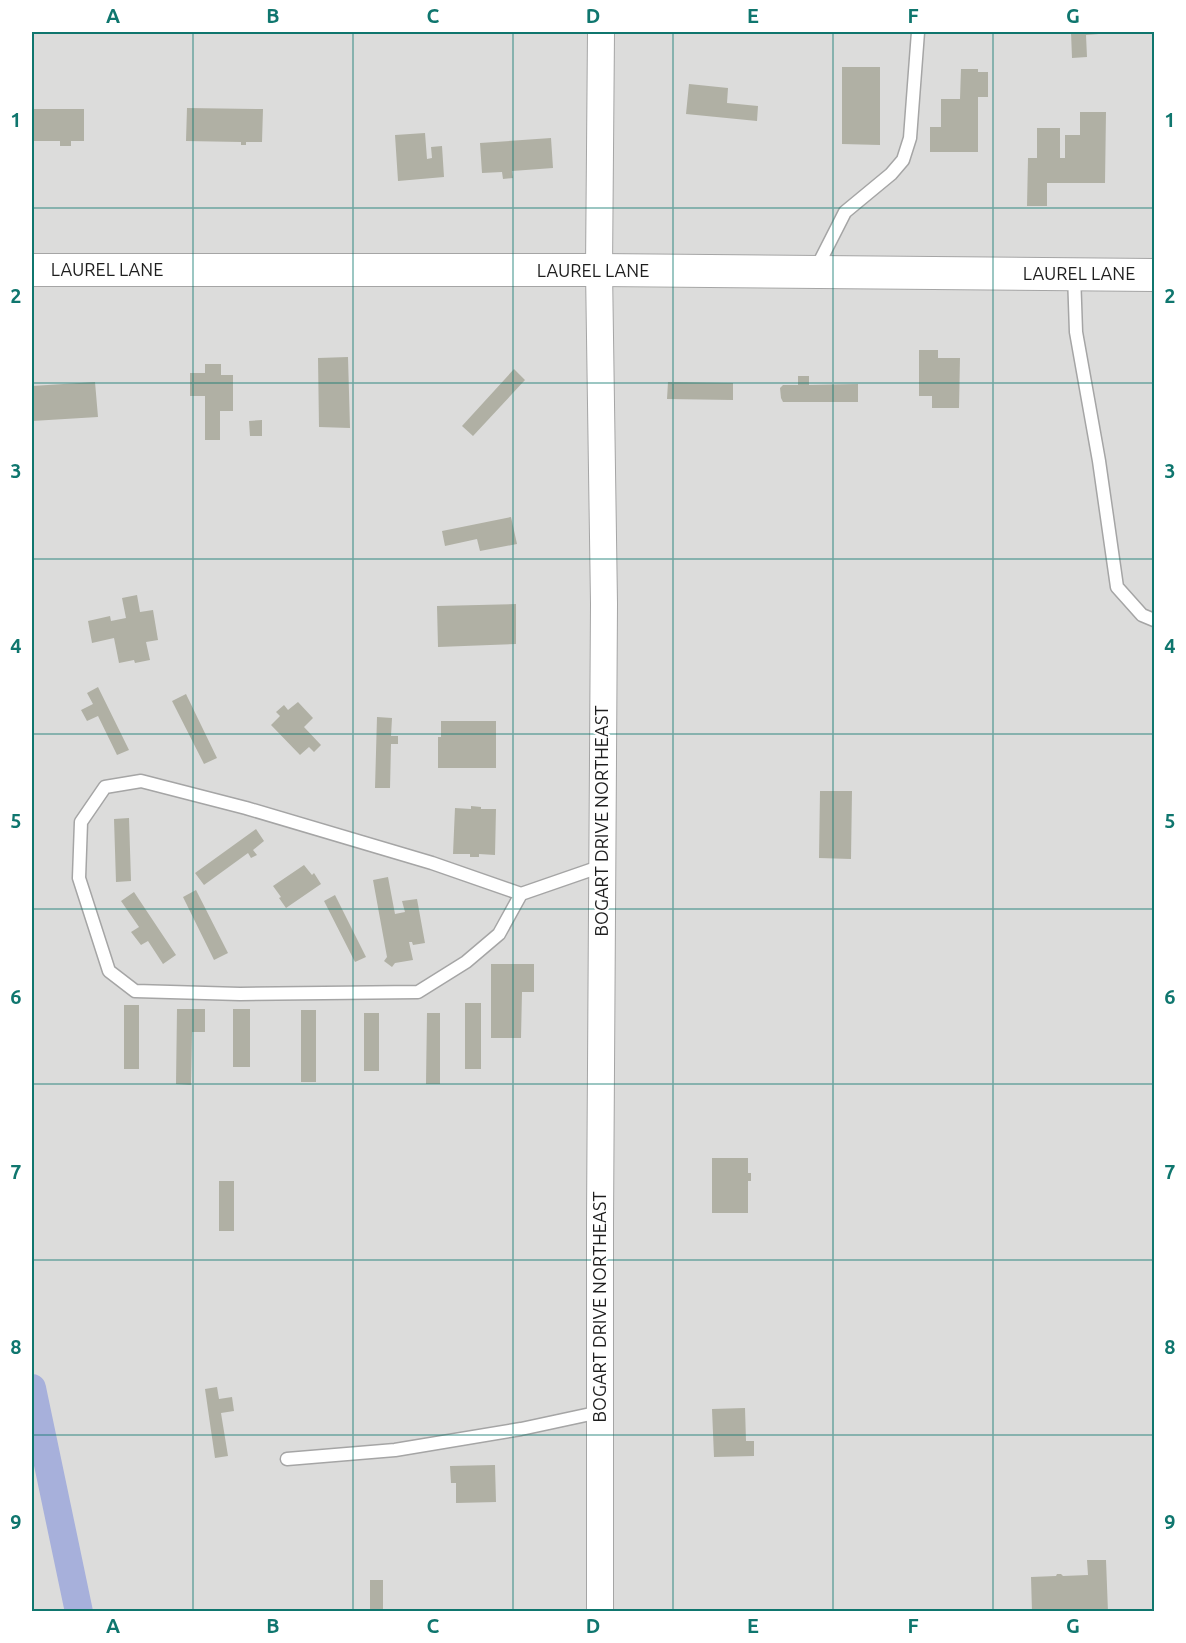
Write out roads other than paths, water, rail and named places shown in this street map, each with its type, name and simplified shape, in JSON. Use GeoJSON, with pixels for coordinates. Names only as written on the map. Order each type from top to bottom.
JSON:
{"type":"FeatureCollection","features":[{"type":"Feature","properties":{"kind":"street","name":"BOGART DRIVE NORTHEAST"},"geometry":{"type":"LineString","coordinates":[[600,1611],[604,604],[599,270],[601,32]]}},
{"type":"Feature","properties":{"kind":"street","name":"LAUREL LANE"},"geometry":{"type":"LineString","coordinates":[[32,270],[599,270],[1155,275]]}},
{"type":"Feature","properties":{"kind":"lane"},"geometry":{"type":"LineString","coordinates":[[815,272],[845,212],[891,174],[903,160],[910,138],[918,32]]}},
{"type":"Feature","properties":{"kind":"lane"},"geometry":{"type":"LineString","coordinates":[[1074,274],[1076,332],[1099,461],[1117,587],[1142,615],[1155,620]]}},
{"type":"Feature","properties":{"kind":"lane"},"geometry":{"type":"LineString","coordinates":[[521,894],[499,933],[466,962],[418,992],[240,994],[135,991],[109,971],[79,878],[81,822],[105,787],[141,781],[246,807],[410,856],[521,894],[602,866]]}},
{"type":"Feature","properties":{"kind":"lane"},"geometry":{"type":"LineString","coordinates":[[287,1459],[395,1450],[521,1429],[600,1412]]}},
{"type":"Feature","properties":{"kind":"waterway"},"geometry":{"type":"LineString","coordinates":[[32,1388],[79,1612]]}}]}
